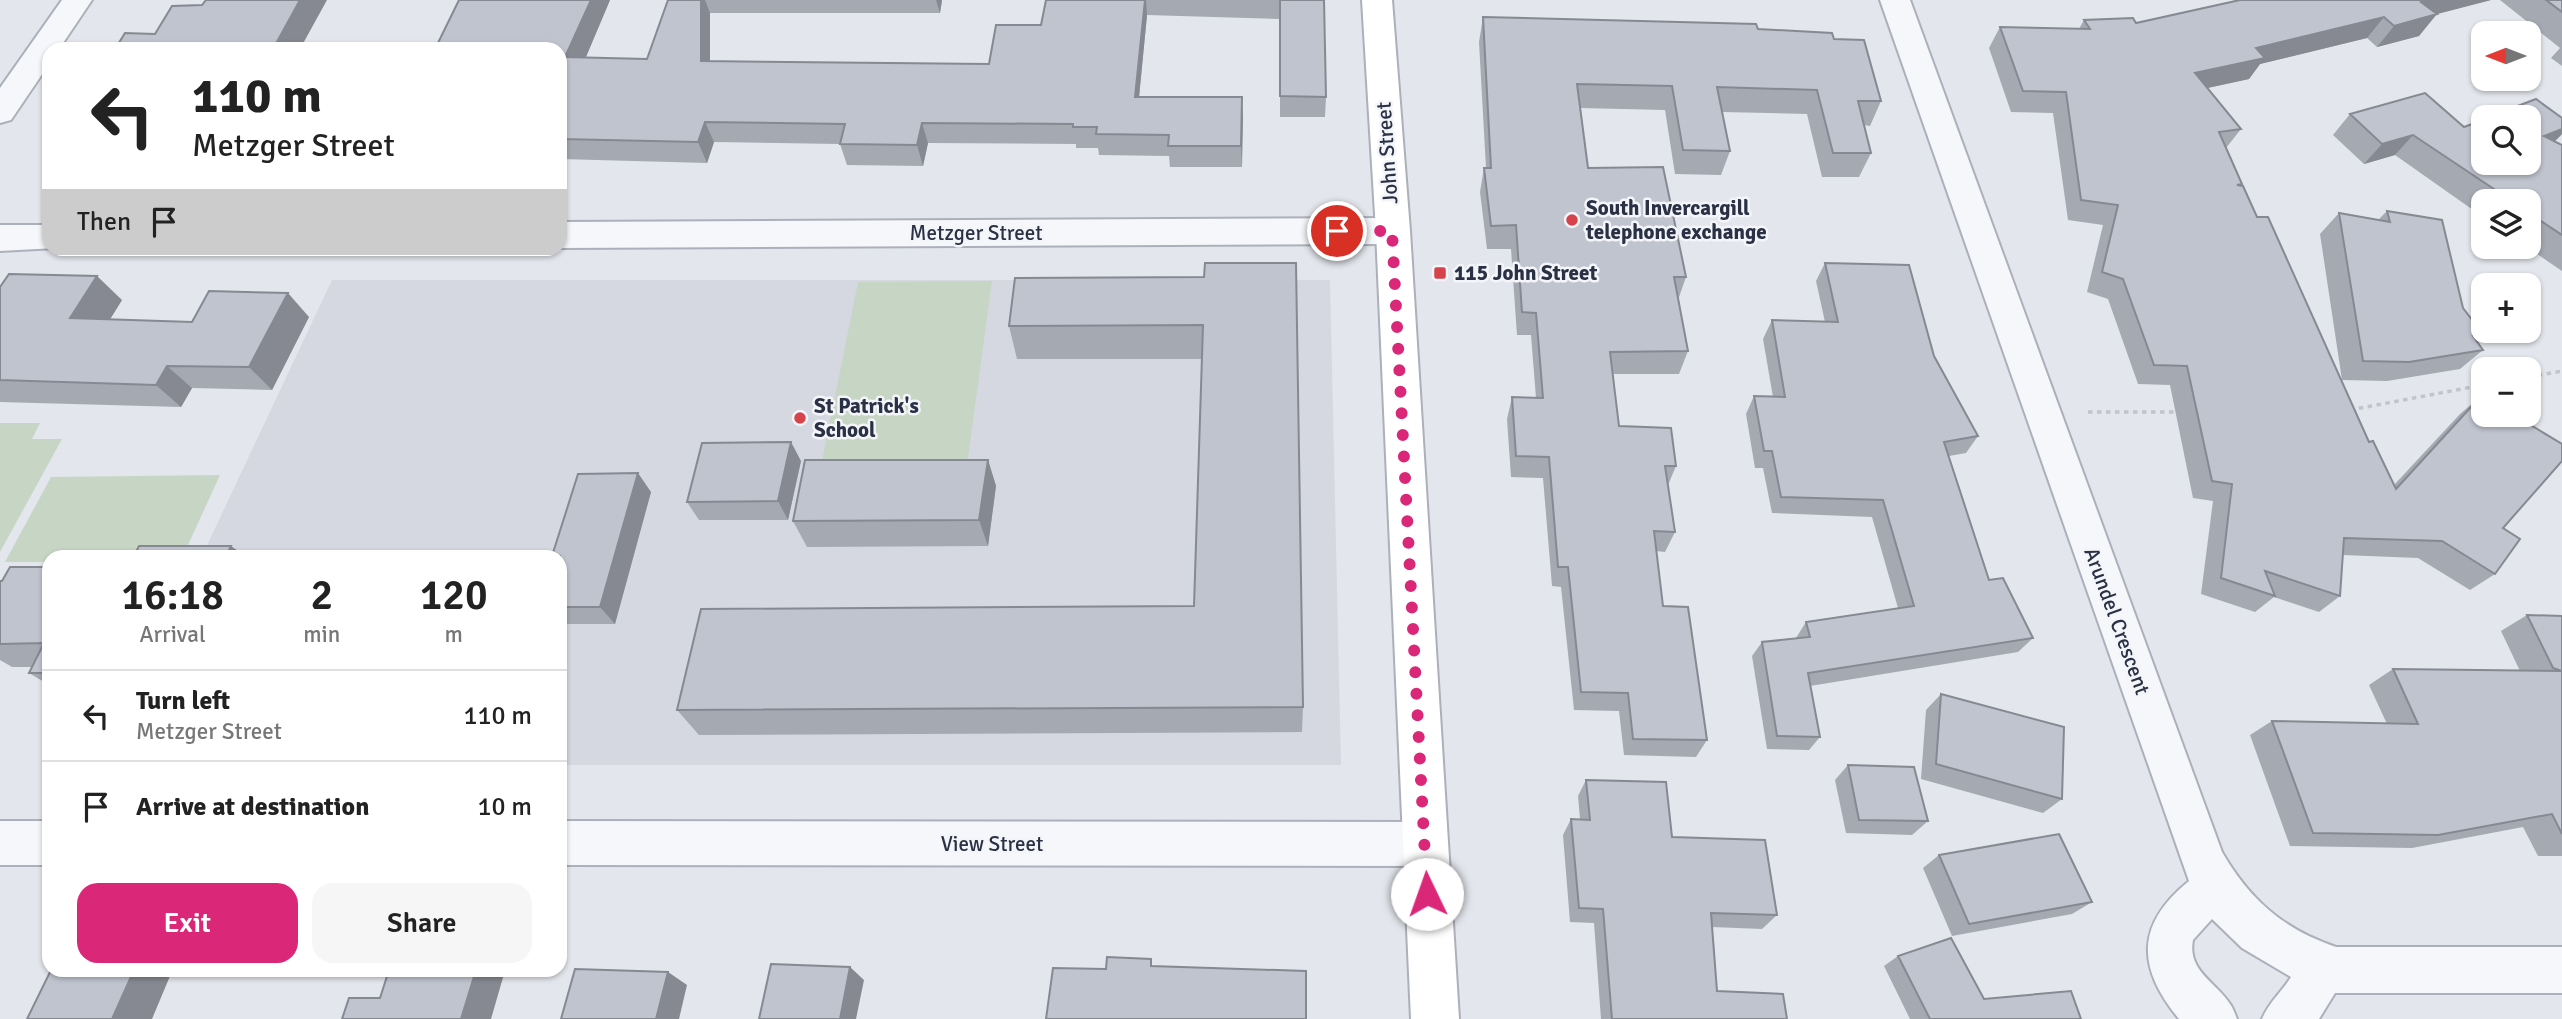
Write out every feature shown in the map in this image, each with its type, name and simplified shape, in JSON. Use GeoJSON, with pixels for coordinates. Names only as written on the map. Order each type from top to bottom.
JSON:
{"type":"FeatureCollection","features":[{"type":"Feature","properties":{"kind":"street"},"geometry":{"type":"LineString","coordinates":[[48,42],[77,0]]}},
{"type":"Feature","properties":{"kind":"street","name":"John Street"},"geometry":{"type":"LineString","coordinates":[[1377,0],[1435,1019]]}},
{"type":"Feature","properties":{"kind":"street","name":"Arundel Crescent"},"geometry":{"type":"LineString","coordinates":[[1895,0],[2204,864],[2224,900],[2258,932],[2298,957],[2336,970],[2562,970]]}},
{"type":"Feature","properties":{"kind":"street"},"geometry":{"type":"LineString","coordinates":[[0,112],[42,51]]}},
{"type":"Feature","properties":{"kind":"street","name":"Metzger Street"},"geometry":{"type":"LineString","coordinates":[[567,235],[1392,231]]}},
{"type":"Feature","properties":{"kind":"street"},"geometry":{"type":"LineString","coordinates":[[0,238],[42,238]]}},
{"type":"Feature","properties":{"kind":"street"},"geometry":{"type":"LineString","coordinates":[[0,842],[42,843]]}},
{"type":"Feature","properties":{"kind":"street","name":"View Street"},"geometry":{"type":"LineString","coordinates":[[567,843],[1424,844]]}},
{"type":"Feature","properties":{"kind":"street"},"geometry":{"type":"LineString","coordinates":[[2213,1019],[2186,993],[2174,969],[2170,950],[2171,934],[2182,919],[2217,886]]}},
{"type":"Feature","properties":{"kind":"street"},"geometry":{"type":"LineString","coordinates":[[2286,1019],[2296,1012],[2325,966]]}},
{"type":"Feature","properties":{"kind":"path"},"geometry":{"type":"LineString","coordinates":[[2541,375],[2562,371]]}},
{"type":"Feature","properties":{"kind":"path"},"geometry":{"type":"LineString","coordinates":[[2343,411],[2471,387]]}},
{"type":"Feature","properties":{"kind":"path"},"geometry":{"type":"LineString","coordinates":[[2079,412],[2190,412]]}},
{"type":"Feature","properties":{"kind":"shaded area","name":"St Patrick's School"},"geometry":{"type":"Polygon","coordinates":[[[332,280],[1330,280],[1341,765],[567,765],[567,550],[205,550],[332,280]]]}},
{"type":"Feature","properties":{"kind":"green space"},"geometry":{"type":"Polygon","coordinates":[[[992,281],[967,466],[821,466],[858,282],[992,281]]]}},
{"type":"Feature","properties":{"kind":"green space"},"geometry":{"type":"Polygon","coordinates":[[[0,423],[40,423],[32,439],[62,439],[0,552],[0,423]]]}},
{"type":"Feature","properties":{"kind":"green space"},"geometry":{"type":"Polygon","coordinates":[[[220,475],[186,550],[42,550],[42,562],[5,562],[51,477],[220,475]]]}},
{"type":"Feature","properties":{"kind":"building"},"geometry":{"type":"Polygon","coordinates":[[[206,0],[300,0],[277,42],[119,42],[125,33],[155,34],[172,6],[202,5],[206,0]]]}},
{"type":"Feature","properties":{"kind":"building"},"geometry":{"type":"Polygon","coordinates":[[[459,0],[591,0],[567,53],[567,42],[438,42],[459,0]]]}},
{"type":"Feature","properties":{"kind":"building"},"geometry":{"type":"Polygon","coordinates":[[[668,0],[701,0],[701,61],[989,64],[996,25],[1041,25],[1046,0],[1145,0],[1135,97],[1242,97],[1241,146],[1168,146],[1169,135],[1096,134],[1097,127],[1073,127],[1073,124],[922,123],[917,145],[840,144],[845,124],[705,122],[698,142],[567,139],[567,57],[647,59],[668,0]]]}},
{"type":"Feature","properties":{"kind":"building"},"geometry":{"type":"Polygon","coordinates":[[[1280,0],[1324,0],[1326,97],[1280,96],[1280,0]]]}},
{"type":"Feature","properties":{"kind":"building"},"geometry":{"type":"Polygon","coordinates":[[[2240,0],[2427,0],[2421,2],[2437,14],[2394,26],[2384,17],[2256,48],[2265,58],[2195,73],[2241,129],[2219,132],[2242,184],[2237,185],[2243,186],[2257,217],[2268,217],[2369,442],[2373,441],[2396,489],[2471,407],[2471,427],[2534,427],[2562,444],[2562,461],[2503,528],[2520,539],[2495,574],[2442,541],[2344,538],[2340,596],[2265,571],[2275,596],[2221,578],[2232,484],[2212,481],[2187,366],[2154,365],[2123,279],[2102,272],[2118,205],[2081,200],[2066,92],[2023,91],[2000,27],[2090,29],[2084,20],[2133,18],[2136,23],[2240,0]]]}},
{"type":"Feature","properties":{"kind":"building"},"geometry":{"type":"Polygon","coordinates":[[[2546,0],[2562,0],[2562,12],[2546,0]]]}},
{"type":"Feature","properties":{"kind":"building"},"geometry":{"type":"Polygon","coordinates":[[[1483,17],[1756,24],[1758,29],[1832,33],[1834,39],[1864,40],[1881,101],[1858,101],[1871,153],[1833,153],[1817,90],[1717,87],[1730,151],[1683,150],[1672,86],[1577,84],[1588,168],[1663,167],[1686,277],[1674,277],[1688,351],[1610,352],[1619,426],[1671,428],[1676,466],[1665,466],[1675,532],[1654,531],[1663,606],[1688,607],[1707,740],[1633,739],[1628,693],[1581,692],[1568,567],[1558,567],[1549,457],[1516,456],[1512,397],[1543,398],[1536,313],[1522,312],[1516,225],[1491,226],[1484,168],[1491,168],[1483,17]]]}},
{"type":"Feature","properties":{"kind":"building"},"geometry":{"type":"Polygon","coordinates":[[[2425,93],[2464,127],[2471,124],[2471,174],[2413,135],[2382,144],[2350,114],[2425,93]]]}},
{"type":"Feature","properties":{"kind":"building"},"geometry":{"type":"Polygon","coordinates":[[[2536,99],[2562,118],[2562,129],[2544,136],[2562,145],[2562,235],[2541,221],[2541,189],[2494,189],[2473,175],[2541,175],[2541,105],[2520,105],[2536,99]]]}},
{"type":"Feature","properties":{"kind":"building"},"geometry":{"type":"Polygon","coordinates":[[[2387,211],[2442,220],[2463,308],[2471,318],[2471,343],[2478,343],[2483,350],[2409,362],[2363,361],[2339,213],[2390,222],[2387,211]]]}},
{"type":"Feature","properties":{"kind":"building"},"geometry":{"type":"Polygon","coordinates":[[[1205,263],[1296,263],[1303,707],[677,710],[701,609],[1194,606],[1203,325],[1009,326],[1015,278],[1204,277],[1205,263]]]}},
{"type":"Feature","properties":{"kind":"building"},"geometry":{"type":"Polygon","coordinates":[[[1825,263],[1909,265],[1934,356],[1978,436],[1944,442],[1989,580],[2003,578],[2033,638],[1808,673],[1820,737],[1777,736],[1762,642],[1810,637],[1806,622],[1914,606],[1883,500],[1781,497],[1772,451],[1764,451],[1754,396],[1785,397],[1772,320],[1838,322],[1825,263]]]}},
{"type":"Feature","properties":{"kind":"building"},"geometry":{"type":"Polygon","coordinates":[[[9,274],[97,276],[70,318],[192,322],[209,291],[288,293],[249,367],[167,366],[156,385],[0,380],[0,287],[9,274]]]}},
{"type":"Feature","properties":{"kind":"building"},"geometry":{"type":"Polygon","coordinates":[[[791,442],[778,501],[687,502],[702,443],[791,442]]]}},
{"type":"Feature","properties":{"kind":"building"},"geometry":{"type":"Polygon","coordinates":[[[805,460],[988,460],[979,520],[793,521],[805,460]]]}},
{"type":"Feature","properties":{"kind":"building"},"geometry":{"type":"Polygon","coordinates":[[[638,473],[600,607],[567,607],[567,550],[554,550],[578,474],[638,473]]]}},
{"type":"Feature","properties":{"kind":"building"},"geometry":{"type":"Polygon","coordinates":[[[139,546],[231,546],[229,550],[137,550],[139,546]]]}},
{"type":"Feature","properties":{"kind":"building"},"geometry":{"type":"Polygon","coordinates":[[[10,567],[42,567],[42,643],[0,644],[2,581],[10,567]]]}},
{"type":"Feature","properties":{"kind":"building"},"geometry":{"type":"Polygon","coordinates":[[[2527,615],[2562,616],[2562,671],[2553,668],[2527,615]]]}},
{"type":"Feature","properties":{"kind":"building"},"geometry":{"type":"Polygon","coordinates":[[[42,647],[42,673],[29,673],[42,647]]]}},
{"type":"Feature","properties":{"kind":"building"},"geometry":{"type":"Polygon","coordinates":[[[2393,669],[2562,671],[2562,834],[2552,814],[2438,835],[2313,833],[2272,721],[2418,724],[2393,669]]]}},
{"type":"Feature","properties":{"kind":"building"},"geometry":{"type":"Polygon","coordinates":[[[1941,694],[2064,727],[2062,799],[1936,764],[1941,694]]]}},
{"type":"Feature","properties":{"kind":"building"},"geometry":{"type":"Polygon","coordinates":[[[1848,765],[1914,767],[1928,821],[1859,820],[1848,765]]]}},
{"type":"Feature","properties":{"kind":"building"},"geometry":{"type":"Polygon","coordinates":[[[1586,780],[1666,782],[1672,837],[1765,840],[1777,915],[1711,913],[1717,991],[1783,994],[1787,1019],[1612,1019],[1603,909],[1579,908],[1571,819],[1590,820],[1586,780]]]}},
{"type":"Feature","properties":{"kind":"building"},"geometry":{"type":"Polygon","coordinates":[[[2059,834],[2092,902],[1969,924],[1939,855],[2059,834]]]}},
{"type":"Feature","properties":{"kind":"building"},"geometry":{"type":"Polygon","coordinates":[[[1951,938],[1984,999],[2071,991],[2081,1019],[1930,1019],[1898,956],[1951,938]]]}},
{"type":"Feature","properties":{"kind":"building"},"geometry":{"type":"Polygon","coordinates":[[[1107,957],[1151,959],[1151,966],[1306,971],[1306,1019],[1046,1019],[1053,968],[1106,969],[1107,957]]]}},
{"type":"Feature","properties":{"kind":"building"},"geometry":{"type":"Polygon","coordinates":[[[771,964],[850,967],[840,1019],[759,1019],[771,964]]]}},
{"type":"Feature","properties":{"kind":"building"},"geometry":{"type":"Polygon","coordinates":[[[575,969],[668,972],[656,1019],[561,1019],[575,969]]]}},
{"type":"Feature","properties":{"kind":"building"},"geometry":{"type":"Polygon","coordinates":[[[48,977],[131,977],[112,1019],[27,1019],[48,977]]]}},
{"type":"Feature","properties":{"kind":"building"},"geometry":{"type":"Polygon","coordinates":[[[387,977],[474,977],[461,1019],[342,1019],[349,998],[380,998],[387,977]]]}},
{"type":"Feature","properties":{"kind":"place","name":"South Invercargill telephone exchange"},"geometry":{"type":"Point","coordinates":[1572,220]}},
{"type":"Feature","properties":{"kind":"place","name":"115 John Street"},"geometry":{"type":"Point","coordinates":[1440,273]}},
{"type":"Feature","properties":{"kind":"place","name":"St Patrick's School"},"geometry":{"type":"Point","coordinates":[800,418]}},
{"type":"Feature","properties":{"kind":"route"},"geometry":{"type":"LineString","coordinates":[[1337,231],[1392,231],[1427,894]]}}]}
